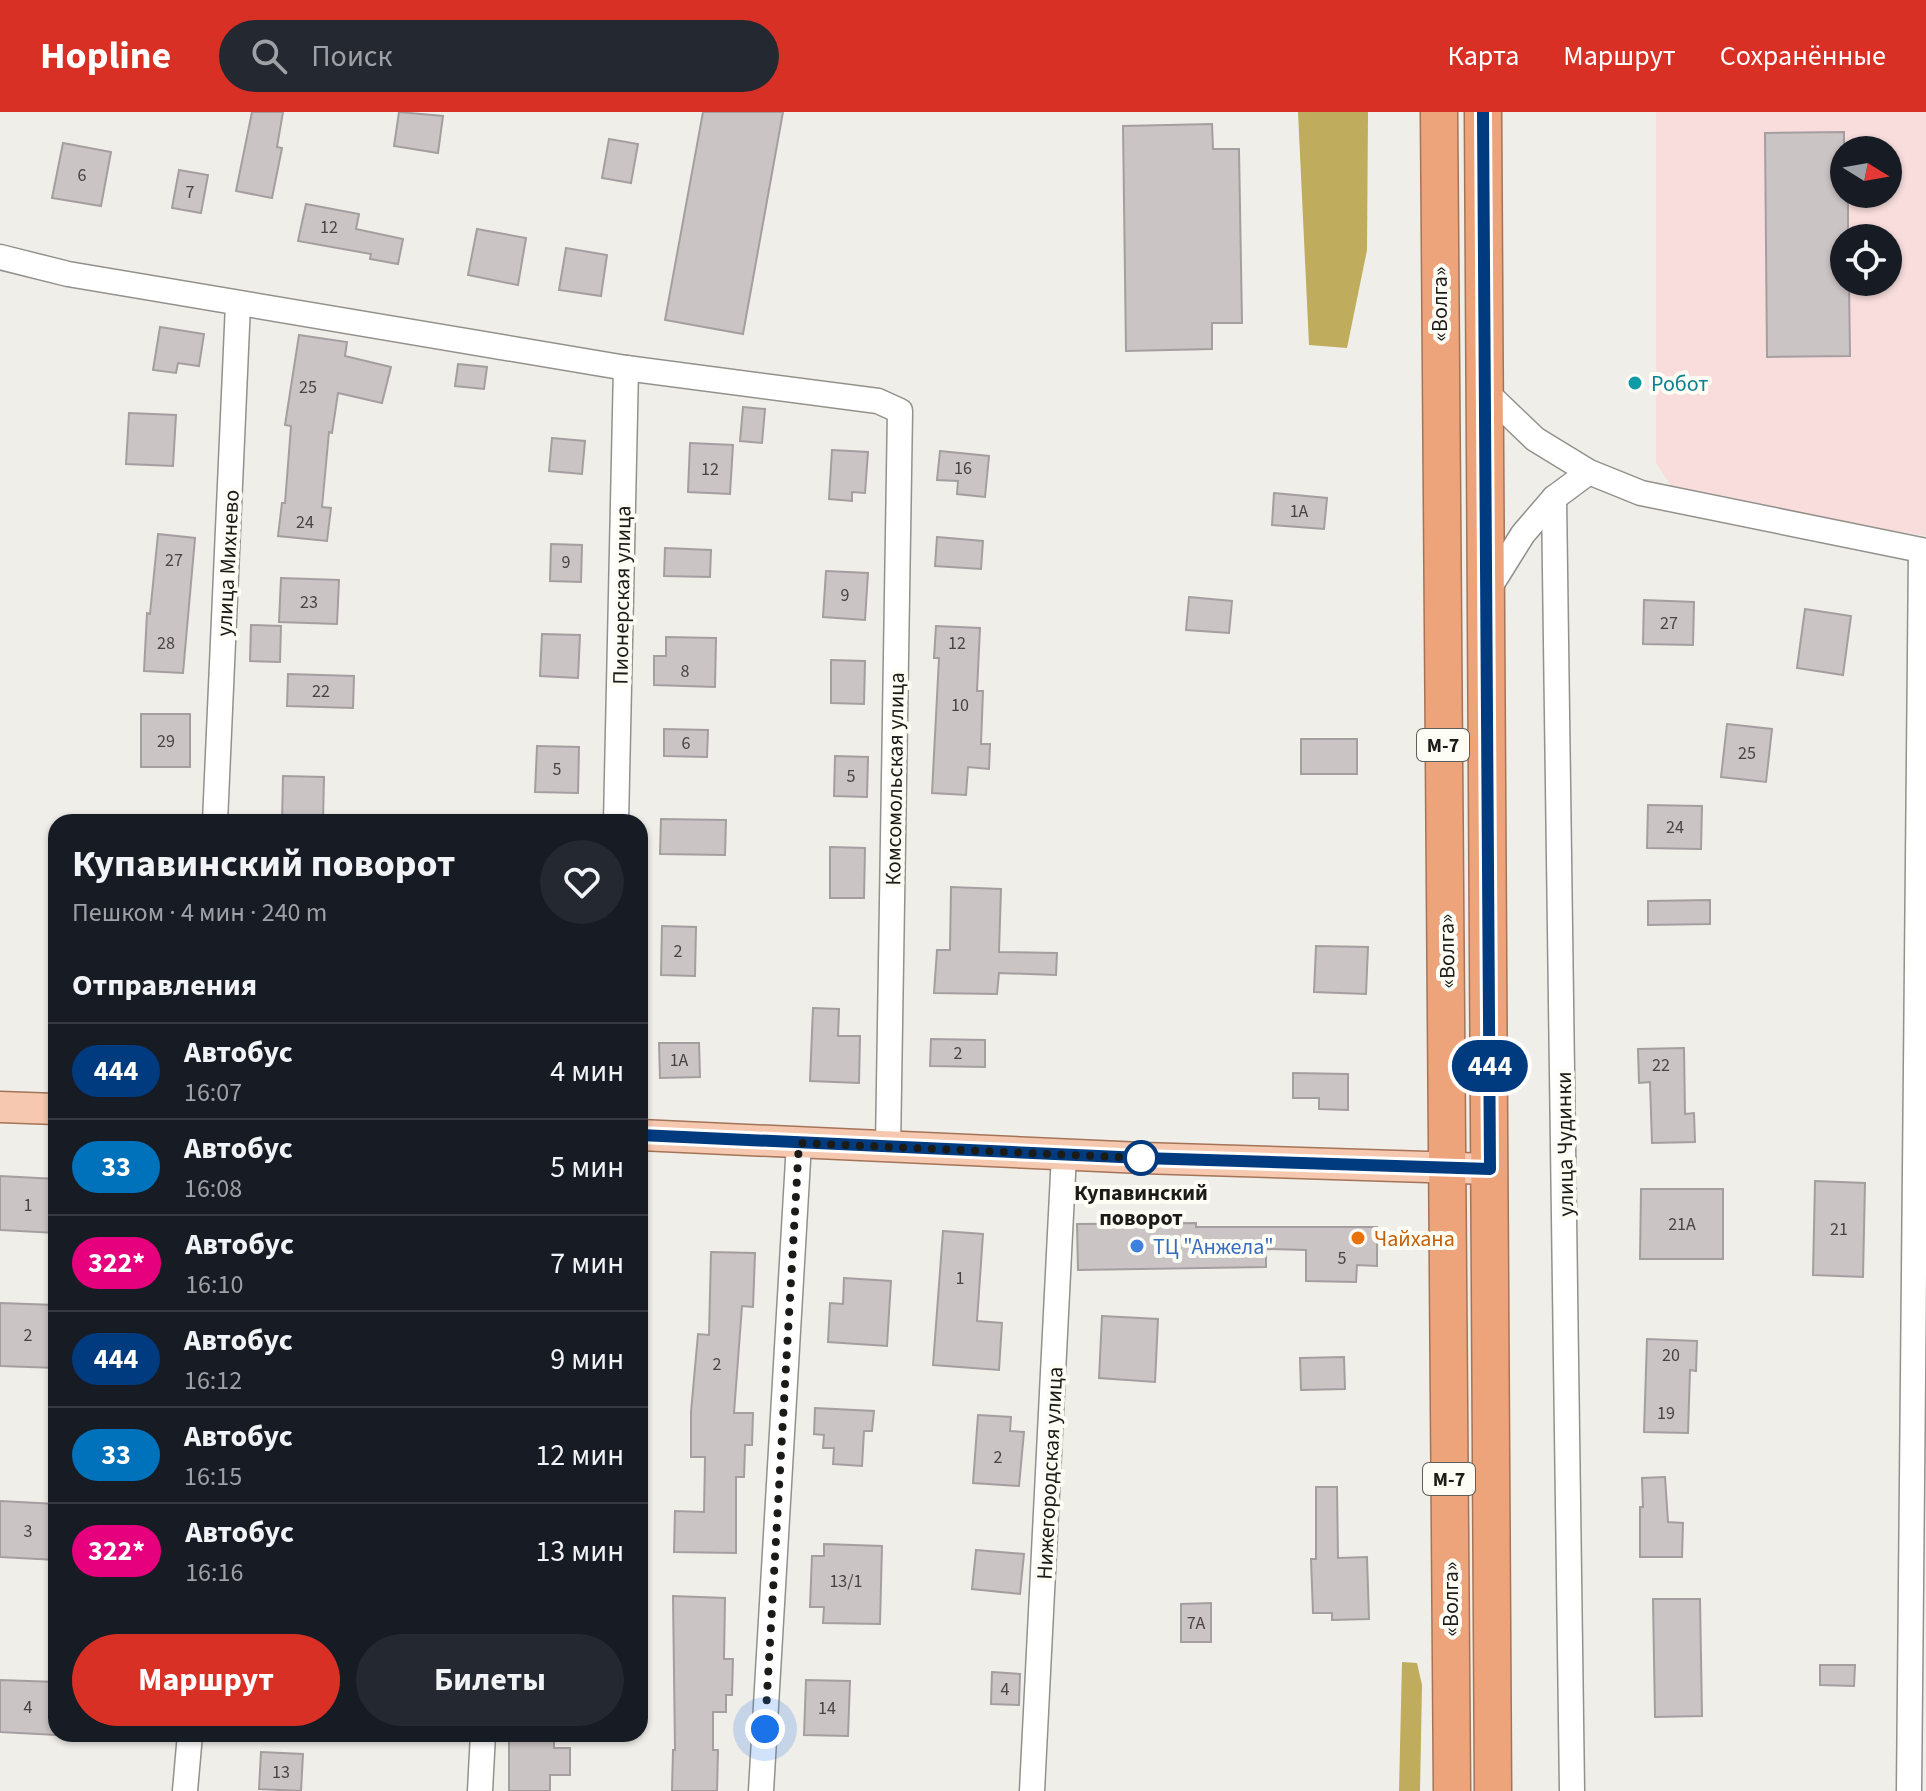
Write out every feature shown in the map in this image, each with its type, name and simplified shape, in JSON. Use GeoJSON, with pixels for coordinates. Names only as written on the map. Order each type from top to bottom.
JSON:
{"type":"FeatureCollection","features":[{"type":"Feature","properties":{"kind":"highway","name":"«Волга»"},"geometry":{"type":"LineString","coordinates":[[1439,112],[1452,1791]]}},
{"type":"Feature","properties":{"kind":"highway","name":"«Волга»"},"geometry":{"type":"LineString","coordinates":[[1483,112],[1493,1791]]}},
{"type":"Feature","properties":{"kind":"main road"},"geometry":{"type":"LineString","coordinates":[[0,1107],[48,1109]]}},
{"type":"Feature","properties":{"kind":"main road"},"geometry":{"type":"LineString","coordinates":[[648,1135],[1490,1169]]}},
{"type":"Feature","properties":{"kind":"street"},"geometry":{"type":"LineString","coordinates":[[0,257],[68,274],[626,368]]}},
{"type":"Feature","properties":{"kind":"street","name":"улица Михнево"},"geometry":{"type":"LineString","coordinates":[[215,814],[238,304]]}},
{"type":"Feature","properties":{"kind":"street","name":"Комсомольская улица"},"geometry":{"type":"LineString","coordinates":[[626,368],[878,401],[900,411],[888,1147]]}},
{"type":"Feature","properties":{"kind":"street","name":"Пионерская улица"},"geometry":{"type":"LineString","coordinates":[[616,814],[626,368]]}},
{"type":"Feature","properties":{"kind":"street"},"geometry":{"type":"LineString","coordinates":[[1487,393],[1535,439],[1589,472],[1641,493],[1924,551],[1909,1791]]}},
{"type":"Feature","properties":{"kind":"street"},"geometry":{"type":"LineString","coordinates":[[1487,592],[1523,534],[1554,498],[1589,472]]}},
{"type":"Feature","properties":{"kind":"street","name":"улица Чудинки"},"geometry":{"type":"LineString","coordinates":[[1554,498],[1572,1791]]}},
{"type":"Feature","properties":{"kind":"street"},"geometry":{"type":"LineString","coordinates":[[761,1791],[799,1143]]}},
{"type":"Feature","properties":{"kind":"street","name":"Нижегородская улица"},"geometry":{"type":"LineString","coordinates":[[1032,1791],[1064,1154]]}},
{"type":"Feature","properties":{"kind":"street"},"geometry":{"type":"LineString","coordinates":[[185,1791],[189,1742]]}},
{"type":"Feature","properties":{"kind":"street"},"geometry":{"type":"LineString","coordinates":[[480,1791],[483,1742]]}},
{"type":"Feature","properties":{"kind":"shaded area"},"geometry":{"type":"Polygon","coordinates":[[[1298,112],[1368,112],[1367,250],[1347,348],[1309,345],[1298,112]]]}},
{"type":"Feature","properties":{"kind":"shaded area"},"geometry":{"type":"Polygon","coordinates":[[[1656,112],[1926,112],[1926,536],[1677,495],[1656,463],[1656,112]]]}},
{"type":"Feature","properties":{"kind":"shaded area"},"geometry":{"type":"Polygon","coordinates":[[[1402,1662],[1417,1663],[1422,1685],[1420,1791],[1399,1791],[1402,1662]]]}},
{"type":"Feature","properties":{"kind":"building"},"geometry":{"type":"Polygon","coordinates":[[[252,112],[283,112],[277,147],[282,148],[272,198],[236,191],[252,112]]]}},
{"type":"Feature","properties":{"kind":"building"},"geometry":{"type":"Polygon","coordinates":[[[399,112],[443,116],[438,153],[394,146],[399,112]]]}},
{"type":"Feature","properties":{"kind":"building"},"geometry":{"type":"Polygon","coordinates":[[[703,112],[783,112],[743,334],[665,320],[703,112]]]}},
{"type":"Feature","properties":{"kind":"building"},"geometry":{"type":"Polygon","coordinates":[[[1212,124],[1213,149],[1239,149],[1242,323],[1212,323],[1212,349],[1126,351],[1123,126],[1212,124]]]}},
{"type":"Feature","properties":{"kind":"building"},"geometry":{"type":"Polygon","coordinates":[[[1844,132],[1844,136],[1830,136],[1830,208],[1848,208],[1848,224],[1830,224],[1830,296],[1849,296],[1850,356],[1767,357],[1765,133],[1844,132]]]}},
{"type":"Feature","properties":{"kind":"building"},"geometry":{"type":"Polygon","coordinates":[[[609,139],[638,144],[631,183],[602,178],[609,139]]]}},
{"type":"Feature","properties":{"kind":"building"},"geometry":{"type":"Polygon","coordinates":[[[63,143],[111,152],[101,206],[52,198],[63,143]]]}},
{"type":"Feature","properties":{"kind":"building"},"geometry":{"type":"Polygon","coordinates":[[[179,170],[208,175],[201,213],[172,208],[179,170]]]}},
{"type":"Feature","properties":{"kind":"building"},"geometry":{"type":"Polygon","coordinates":[[[306,204],[359,214],[356,229],[403,239],[398,264],[370,259],[371,254],[298,241],[306,204]]]}},
{"type":"Feature","properties":{"kind":"building"},"geometry":{"type":"Polygon","coordinates":[[[477,229],[526,238],[518,285],[468,275],[477,229]]]}},
{"type":"Feature","properties":{"kind":"building"},"geometry":{"type":"Polygon","coordinates":[[[566,248],[607,255],[601,296],[559,290],[566,248]]]}},
{"type":"Feature","properties":{"kind":"building"},"geometry":{"type":"Polygon","coordinates":[[[160,327],[204,334],[199,366],[178,363],[176,373],[153,370],[160,327]]]}},
{"type":"Feature","properties":{"kind":"building"},"geometry":{"type":"Polygon","coordinates":[[[299,335],[347,342],[345,356],[391,367],[382,403],[338,393],[332,433],[329,432],[322,507],[331,508],[327,541],[278,536],[282,503],[285,503],[291,426],[285,425],[299,335]]]}},
{"type":"Feature","properties":{"kind":"building"},"geometry":{"type":"Polygon","coordinates":[[[458,364],[487,367],[484,389],[455,386],[458,364]]]}},
{"type":"Feature","properties":{"kind":"building"},"geometry":{"type":"Polygon","coordinates":[[[743,407],[765,409],[762,443],[740,441],[743,407]]]}},
{"type":"Feature","properties":{"kind":"building"},"geometry":{"type":"Polygon","coordinates":[[[129,413],[176,415],[173,466],[126,464],[129,413]]]}},
{"type":"Feature","properties":{"kind":"building"},"geometry":{"type":"Polygon","coordinates":[[[552,438],[585,441],[582,474],[549,471],[552,438]]]}},
{"type":"Feature","properties":{"kind":"building"},"geometry":{"type":"Polygon","coordinates":[[[690,443],[733,445],[730,494],[688,492],[690,443]]]}},
{"type":"Feature","properties":{"kind":"building"},"geometry":{"type":"Polygon","coordinates":[[[832,450],[868,452],[865,493],[852,492],[852,501],[829,499],[832,450]]]}},
{"type":"Feature","properties":{"kind":"building"},"geometry":{"type":"Polygon","coordinates":[[[940,451],[989,456],[985,497],[957,494],[958,481],[937,480],[940,451]]]}},
{"type":"Feature","properties":{"kind":"building"},"geometry":{"type":"Polygon","coordinates":[[[1274,493],[1327,498],[1324,529],[1272,525],[1274,493]]]}},
{"type":"Feature","properties":{"kind":"building"},"geometry":{"type":"Polygon","coordinates":[[[158,534],[195,538],[183,673],[144,671],[147,613],[150,614],[158,534]]]}},
{"type":"Feature","properties":{"kind":"building"},"geometry":{"type":"Polygon","coordinates":[[[937,537],[983,541],[981,569],[935,566],[937,537]]]}},
{"type":"Feature","properties":{"kind":"building"},"geometry":{"type":"Polygon","coordinates":[[[551,544],[582,545],[581,582],[550,581],[551,544]]]}},
{"type":"Feature","properties":{"kind":"building"},"geometry":{"type":"Polygon","coordinates":[[[665,548],[711,550],[710,577],[664,576],[665,548]]]}},
{"type":"Feature","properties":{"kind":"building"},"geometry":{"type":"Polygon","coordinates":[[[826,571],[868,573],[865,620],[823,617],[826,571]]]}},
{"type":"Feature","properties":{"kind":"building"},"geometry":{"type":"Polygon","coordinates":[[[281,578],[339,580],[337,624],[279,622],[281,578]]]}},
{"type":"Feature","properties":{"kind":"building"},"geometry":{"type":"Polygon","coordinates":[[[1189,597],[1232,601],[1229,633],[1186,630],[1189,597]]]}},
{"type":"Feature","properties":{"kind":"building"},"geometry":{"type":"Polygon","coordinates":[[[1644,600],[1694,602],[1693,645],[1643,644],[1644,600]]]}},
{"type":"Feature","properties":{"kind":"building"},"geometry":{"type":"Polygon","coordinates":[[[1805,609],[1851,616],[1843,675],[1797,668],[1805,609]]]}},
{"type":"Feature","properties":{"kind":"building"},"geometry":{"type":"Polygon","coordinates":[[[251,625],[281,626],[280,662],[250,661],[251,625]]]}},
{"type":"Feature","properties":{"kind":"building"},"geometry":{"type":"Polygon","coordinates":[[[936,626],[980,628],[977,691],[983,691],[981,744],[990,744],[989,769],[968,767],[966,795],[932,793],[939,658],[934,658],[936,626]]]}},
{"type":"Feature","properties":{"kind":"building"},"geometry":{"type":"Polygon","coordinates":[[[542,634],[580,635],[578,678],[540,676],[542,634]]]}},
{"type":"Feature","properties":{"kind":"building"},"geometry":{"type":"Polygon","coordinates":[[[666,637],[716,638],[715,687],[654,685],[654,656],[666,656],[666,637]]]}},
{"type":"Feature","properties":{"kind":"building"},"geometry":{"type":"Polygon","coordinates":[[[831,660],[865,661],[864,704],[831,703],[831,660]]]}},
{"type":"Feature","properties":{"kind":"building"},"geometry":{"type":"Polygon","coordinates":[[[288,674],[354,676],[353,708],[287,706],[288,674]]]}},
{"type":"Feature","properties":{"kind":"building"},"geometry":{"type":"Polygon","coordinates":[[[141,714],[190,714],[190,767],[141,767],[141,714]]]}},
{"type":"Feature","properties":{"kind":"building"},"geometry":{"type":"Polygon","coordinates":[[[1727,724],[1772,729],[1766,782],[1721,777],[1727,724]]]}},
{"type":"Feature","properties":{"kind":"building"},"geometry":{"type":"Polygon","coordinates":[[[664,729],[708,730],[707,757],[664,756],[664,729]]]}},
{"type":"Feature","properties":{"kind":"building"},"geometry":{"type":"Polygon","coordinates":[[[1301,739],[1357,739],[1357,774],[1301,774],[1301,739]]]}},
{"type":"Feature","properties":{"kind":"building"},"geometry":{"type":"Polygon","coordinates":[[[537,746],[579,747],[578,793],[535,792],[537,746]]]}},
{"type":"Feature","properties":{"kind":"building"},"geometry":{"type":"Polygon","coordinates":[[[835,756],[868,757],[867,797],[834,796],[835,756]]]}},
{"type":"Feature","properties":{"kind":"building"},"geometry":{"type":"Polygon","coordinates":[[[283,776],[324,777],[323,814],[282,814],[283,776]]]}},
{"type":"Feature","properties":{"kind":"building"},"geometry":{"type":"Polygon","coordinates":[[[1648,805],[1702,806],[1701,849],[1647,848],[1648,805]]]}},
{"type":"Feature","properties":{"kind":"building"},"geometry":{"type":"Polygon","coordinates":[[[661,819],[726,820],[725,855],[660,854],[661,819]]]}},
{"type":"Feature","properties":{"kind":"building"},"geometry":{"type":"Polygon","coordinates":[[[830,847],[865,848],[864,898],[830,898],[830,847]]]}},
{"type":"Feature","properties":{"kind":"building"},"geometry":{"type":"Polygon","coordinates":[[[951,887],[1001,889],[999,952],[1057,953],[1056,975],[999,973],[997,994],[934,993],[937,950],[950,950],[951,887]]]}},
{"type":"Feature","properties":{"kind":"building"},"geometry":{"type":"Polygon","coordinates":[[[1710,900],[1710,924],[1648,925],[1648,901],[1710,900]]]}},
{"type":"Feature","properties":{"kind":"building"},"geometry":{"type":"Polygon","coordinates":[[[662,926],[696,927],[695,976],[661,975],[662,926]]]}},
{"type":"Feature","properties":{"kind":"building"},"geometry":{"type":"Polygon","coordinates":[[[1316,946],[1368,947],[1366,994],[1314,992],[1316,946]]]}},
{"type":"Feature","properties":{"kind":"building"},"geometry":{"type":"Polygon","coordinates":[[[813,1008],[839,1009],[838,1036],[860,1036],[859,1083],[810,1081],[813,1008]]]}},
{"type":"Feature","properties":{"kind":"building"},"geometry":{"type":"Polygon","coordinates":[[[931,1039],[985,1040],[985,1067],[930,1066],[931,1039]]]}},
{"type":"Feature","properties":{"kind":"building"},"geometry":{"type":"Polygon","coordinates":[[[659,1043],[699,1043],[700,1077],[660,1078],[659,1043]]]}},
{"type":"Feature","properties":{"kind":"building"},"geometry":{"type":"Polygon","coordinates":[[[1684,1048],[1685,1114],[1694,1113],[1695,1142],[1652,1143],[1650,1082],[1639,1083],[1638,1049],[1684,1048]]]}},
{"type":"Feature","properties":{"kind":"building"},"geometry":{"type":"Polygon","coordinates":[[[1293,1073],[1348,1074],[1348,1110],[1319,1109],[1319,1098],[1293,1098],[1293,1073]]]}},
{"type":"Feature","properties":{"kind":"building"},"geometry":{"type":"Polygon","coordinates":[[[0,1176],[48,1179],[48,1233],[0,1230],[0,1176]]]}},
{"type":"Feature","properties":{"kind":"building"},"geometry":{"type":"Polygon","coordinates":[[[1815,1181],[1865,1183],[1863,1277],[1813,1275],[1815,1181]]]}},
{"type":"Feature","properties":{"kind":"building"},"geometry":{"type":"Polygon","coordinates":[[[1641,1189],[1723,1189],[1723,1259],[1640,1259],[1641,1189]]]}},
{"type":"Feature","properties":{"kind":"building"},"geometry":{"type":"Polygon","coordinates":[[[1196,1223],[1196,1227],[1377,1227],[1377,1266],[1357,1265],[1356,1282],[1306,1281],[1306,1250],[1266,1249],[1266,1267],[1078,1270],[1077,1224],[1196,1223]]]}},
{"type":"Feature","properties":{"kind":"building"},"geometry":{"type":"Polygon","coordinates":[[[943,1231],[983,1234],[977,1321],[1002,1323],[999,1370],[933,1365],[943,1231]]]}},
{"type":"Feature","properties":{"kind":"building"},"geometry":{"type":"Polygon","coordinates":[[[711,1252],[755,1253],[753,1307],[742,1306],[734,1413],[753,1413],[752,1445],[745,1445],[744,1477],[736,1477],[736,1553],[674,1552],[675,1511],[704,1512],[705,1457],[691,1457],[691,1412],[698,1334],[709,1335],[711,1252]]]}},
{"type":"Feature","properties":{"kind":"building"},"geometry":{"type":"Polygon","coordinates":[[[844,1278],[891,1281],[887,1346],[828,1342],[830,1303],[843,1304],[844,1278]]]}},
{"type":"Feature","properties":{"kind":"building"},"geometry":{"type":"Polygon","coordinates":[[[0,1303],[48,1305],[48,1368],[0,1366],[0,1303]]]}},
{"type":"Feature","properties":{"kind":"building"},"geometry":{"type":"Polygon","coordinates":[[[1102,1316],[1158,1319],[1155,1382],[1099,1378],[1102,1316]]]}},
{"type":"Feature","properties":{"kind":"building"},"geometry":{"type":"Polygon","coordinates":[[[1647,1339],[1697,1341],[1696,1371],[1690,1370],[1688,1433],[1644,1432],[1647,1339]]]}},
{"type":"Feature","properties":{"kind":"building"},"geometry":{"type":"Polygon","coordinates":[[[1344,1357],[1345,1389],[1301,1390],[1300,1358],[1344,1357]]]}},
{"type":"Feature","properties":{"kind":"building"},"geometry":{"type":"Polygon","coordinates":[[[815,1408],[874,1411],[872,1431],[864,1431],[862,1466],[833,1464],[834,1448],[823,1448],[824,1435],[814,1434],[815,1408]]]}},
{"type":"Feature","properties":{"kind":"building"},"geometry":{"type":"Polygon","coordinates":[[[978,1415],[1011,1417],[1010,1431],[1024,1432],[1019,1486],[973,1483],[978,1415]]]}},
{"type":"Feature","properties":{"kind":"building"},"geometry":{"type":"Polygon","coordinates":[[[1665,1477],[1668,1522],[1683,1523],[1682,1557],[1640,1557],[1642,1478],[1665,1477]]]}},
{"type":"Feature","properties":{"kind":"building"},"geometry":{"type":"Polygon","coordinates":[[[1316,1487],[1337,1487],[1338,1558],[1367,1557],[1369,1619],[1332,1620],[1332,1613],[1313,1613],[1311,1559],[1316,1559],[1316,1487]]]}},
{"type":"Feature","properties":{"kind":"building"},"geometry":{"type":"Polygon","coordinates":[[[0,1501],[48,1504],[48,1560],[0,1557],[0,1501]]]}},
{"type":"Feature","properties":{"kind":"building"},"geometry":{"type":"Polygon","coordinates":[[[824,1544],[882,1546],[880,1624],[823,1623],[824,1607],[810,1607],[812,1556],[824,1556],[824,1544]]]}},
{"type":"Feature","properties":{"kind":"building"},"geometry":{"type":"Polygon","coordinates":[[[976,1550],[1024,1554],[1020,1594],[972,1589],[976,1550]]]}},
{"type":"Feature","properties":{"kind":"building"},"geometry":{"type":"Polygon","coordinates":[[[673,1596],[725,1598],[724,1659],[733,1659],[732,1695],[726,1695],[726,1712],[713,1712],[713,1750],[718,1750],[717,1791],[672,1791],[675,1750],[673,1596]]]}},
{"type":"Feature","properties":{"kind":"building"},"geometry":{"type":"Polygon","coordinates":[[[1653,1599],[1700,1599],[1702,1716],[1655,1717],[1653,1599]]]}},
{"type":"Feature","properties":{"kind":"building"},"geometry":{"type":"Polygon","coordinates":[[[1211,1603],[1211,1642],[1181,1642],[1181,1604],[1211,1603]]]}},
{"type":"Feature","properties":{"kind":"building"},"geometry":{"type":"Polygon","coordinates":[[[1820,1665],[1855,1665],[1854,1686],[1820,1685],[1820,1665]]]}},
{"type":"Feature","properties":{"kind":"building"},"geometry":{"type":"Polygon","coordinates":[[[992,1672],[1020,1674],[1019,1705],[991,1704],[992,1672]]]}},
{"type":"Feature","properties":{"kind":"building"},"geometry":{"type":"Polygon","coordinates":[[[0,1680],[48,1682],[48,1735],[0,1732],[0,1680]]]}},
{"type":"Feature","properties":{"kind":"building"},"geometry":{"type":"Polygon","coordinates":[[[806,1680],[850,1681],[848,1736],[804,1735],[806,1680]]]}},
{"type":"Feature","properties":{"kind":"building"},"geometry":{"type":"Polygon","coordinates":[[[509,1742],[554,1742],[554,1748],[570,1748],[570,1775],[550,1775],[550,1791],[509,1791],[509,1742]]]}},
{"type":"Feature","properties":{"kind":"building"},"geometry":{"type":"Polygon","coordinates":[[[261,1752],[303,1754],[301,1791],[259,1789],[261,1752]]]}},
{"type":"Feature","properties":{"kind":"bus line","name":"444"},"geometry":{"type":"LineString","coordinates":[[648,1135],[1142,1158],[1490,1169],[1483,112]]}},
{"type":"Feature","properties":{"kind":"place","name":"Робот"},"geometry":{"type":"Point","coordinates":[1635,383]}},
{"type":"Feature","properties":{"kind":"place","name":"Купавинский поворот"},"geometry":{"type":"Point","coordinates":[1141,1158]}},
{"type":"Feature","properties":{"kind":"place","name":"Чайхана"},"geometry":{"type":"Point","coordinates":[1358,1238]}},
{"type":"Feature","properties":{"kind":"place","name":"ТЦ \"Анжела\""},"geometry":{"type":"Point","coordinates":[1137,1246]}},
{"type":"Feature","properties":{"kind":"route"},"geometry":{"type":"LineString","coordinates":[[765,1729],[799,1143],[1141,1158]]}}]}
